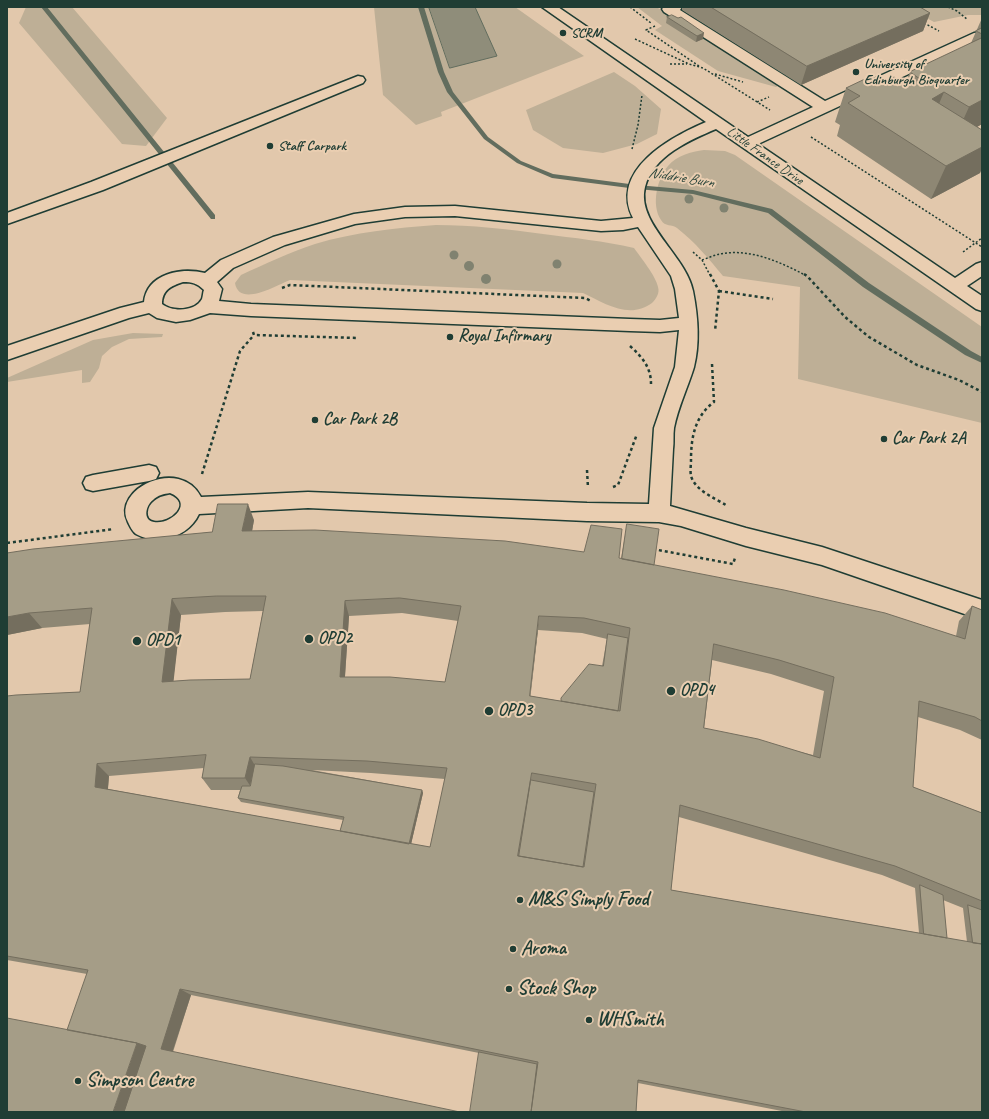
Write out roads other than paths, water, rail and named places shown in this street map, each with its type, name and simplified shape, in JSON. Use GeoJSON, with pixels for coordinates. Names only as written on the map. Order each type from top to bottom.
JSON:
{"type":"FeatureCollection","features":[{"type":"Feature","properties":{"kind":"street","name":"Little France Drive"},"geometry":{"type":"LineString","coordinates":[[549,7],[982,305]]}},
{"type":"Feature","properties":{"kind":"street"},"geometry":{"type":"LineString","coordinates":[[675,7],[670,9],[824,107]]}},
{"type":"Feature","properties":{"kind":"street"},"geometry":{"type":"LineString","coordinates":[[747,143],[979,36],[982,36]]}},
{"type":"Feature","properties":{"kind":"street"},"geometry":{"type":"LineString","coordinates":[[7,219],[143,168],[358,80]]}},
{"type":"Feature","properties":{"kind":"street"},"geometry":{"type":"LineString","coordinates":[[658,512],[665,426],[684,365],[687,351],[688,323],[681,276],[643,221],[636,203],[637,187],[644,171],[652,161],[686,136],[717,122]]}},
{"type":"Feature","properties":{"kind":"street"},"geometry":{"type":"LineString","coordinates":[[207,281],[227,264],[279,241],[354,219],[405,212],[455,211],[601,226],[623,225],[643,221]]}},
{"type":"Feature","properties":{"kind":"street"},"geometry":{"type":"LineString","coordinates":[[955,286],[982,268]]}},
{"type":"Feature","properties":{"kind":"street"},"geometry":{"type":"LineString","coordinates":[[8,351],[126,312],[153,306],[163,313],[175,316],[190,315],[206,306],[211,299],[213,289],[207,281],[196,276],[182,276],[168,280],[158,288],[152,297],[153,306]]}},
{"type":"Feature","properties":{"kind":"street"},"geometry":{"type":"LineString","coordinates":[[206,306],[239,309],[630,326],[660,326],[688,323]]}},
{"type":"Feature","properties":{"kind":"street"},"geometry":{"type":"LineString","coordinates":[[93,483],[149,473]]}},
{"type":"Feature","properties":{"kind":"street"},"geometry":{"type":"LineString","coordinates":[[171,485],[179,487],[190,495],[192,506],[187,518],[176,527],[157,532],[147,530],[136,520],[136,506],[143,496],[154,489],[171,485]]}},
{"type":"Feature","properties":{"kind":"street"},"geometry":{"type":"LineString","coordinates":[[192,506],[308,500],[586,512],[658,512],[681,517],[746,537],[822,556],[982,610]]}},
{"type":"Feature","properties":{"kind":"waterway"},"geometry":{"type":"LineString","coordinates":[[44,7],[213,217]]}},
{"type":"Feature","properties":{"kind":"waterway","name":"Niddrie Burn"},"geometry":{"type":"LineString","coordinates":[[421,7],[441,72],[450,92],[486,138],[519,162],[552,176],[637,187],[693,192],[770,211],[866,285],[968,353],[982,360]]}},
{"type":"Feature","properties":{"kind":"place","name":"SCRM"},"geometry":{"type":"Point","coordinates":[563,33]}},
{"type":"Feature","properties":{"kind":"place","name":"University of Edinburgh Bioquarter"},"geometry":{"type":"Point","coordinates":[856,72]}},
{"type":"Feature","properties":{"kind":"place","name":"Staff Carpark"},"geometry":{"type":"Point","coordinates":[270,146]}},
{"type":"Feature","properties":{"kind":"place","name":"Royal Infirmary"},"geometry":{"type":"Point","coordinates":[450,337]}},
{"type":"Feature","properties":{"kind":"place","name":"Car Park 2B"},"geometry":{"type":"Point","coordinates":[315,420]}},
{"type":"Feature","properties":{"kind":"place","name":"Car Park 2A"},"geometry":{"type":"Point","coordinates":[884,439]}},
{"type":"Feature","properties":{"kind":"place","name":"OPD2"},"geometry":{"type":"Point","coordinates":[309,639]}},
{"type":"Feature","properties":{"kind":"place","name":"OPD1"},"geometry":{"type":"Point","coordinates":[137,641]}},
{"type":"Feature","properties":{"kind":"place","name":"OPD4"},"geometry":{"type":"Point","coordinates":[671,691]}},
{"type":"Feature","properties":{"kind":"place","name":"OPD3"},"geometry":{"type":"Point","coordinates":[489,711]}},
{"type":"Feature","properties":{"kind":"place","name":"M&S Simply Food"},"geometry":{"type":"Point","coordinates":[520,900]}},
{"type":"Feature","properties":{"kind":"place","name":"Aroma"},"geometry":{"type":"Point","coordinates":[513,949]}},
{"type":"Feature","properties":{"kind":"place","name":"Stock Shop"},"geometry":{"type":"Point","coordinates":[509,989]}},
{"type":"Feature","properties":{"kind":"place","name":"WHSmith"},"geometry":{"type":"Point","coordinates":[589,1020]}},
{"type":"Feature","properties":{"kind":"place","name":"Simpson Centre"},"geometry":{"type":"Point","coordinates":[78,1081]}}]}
